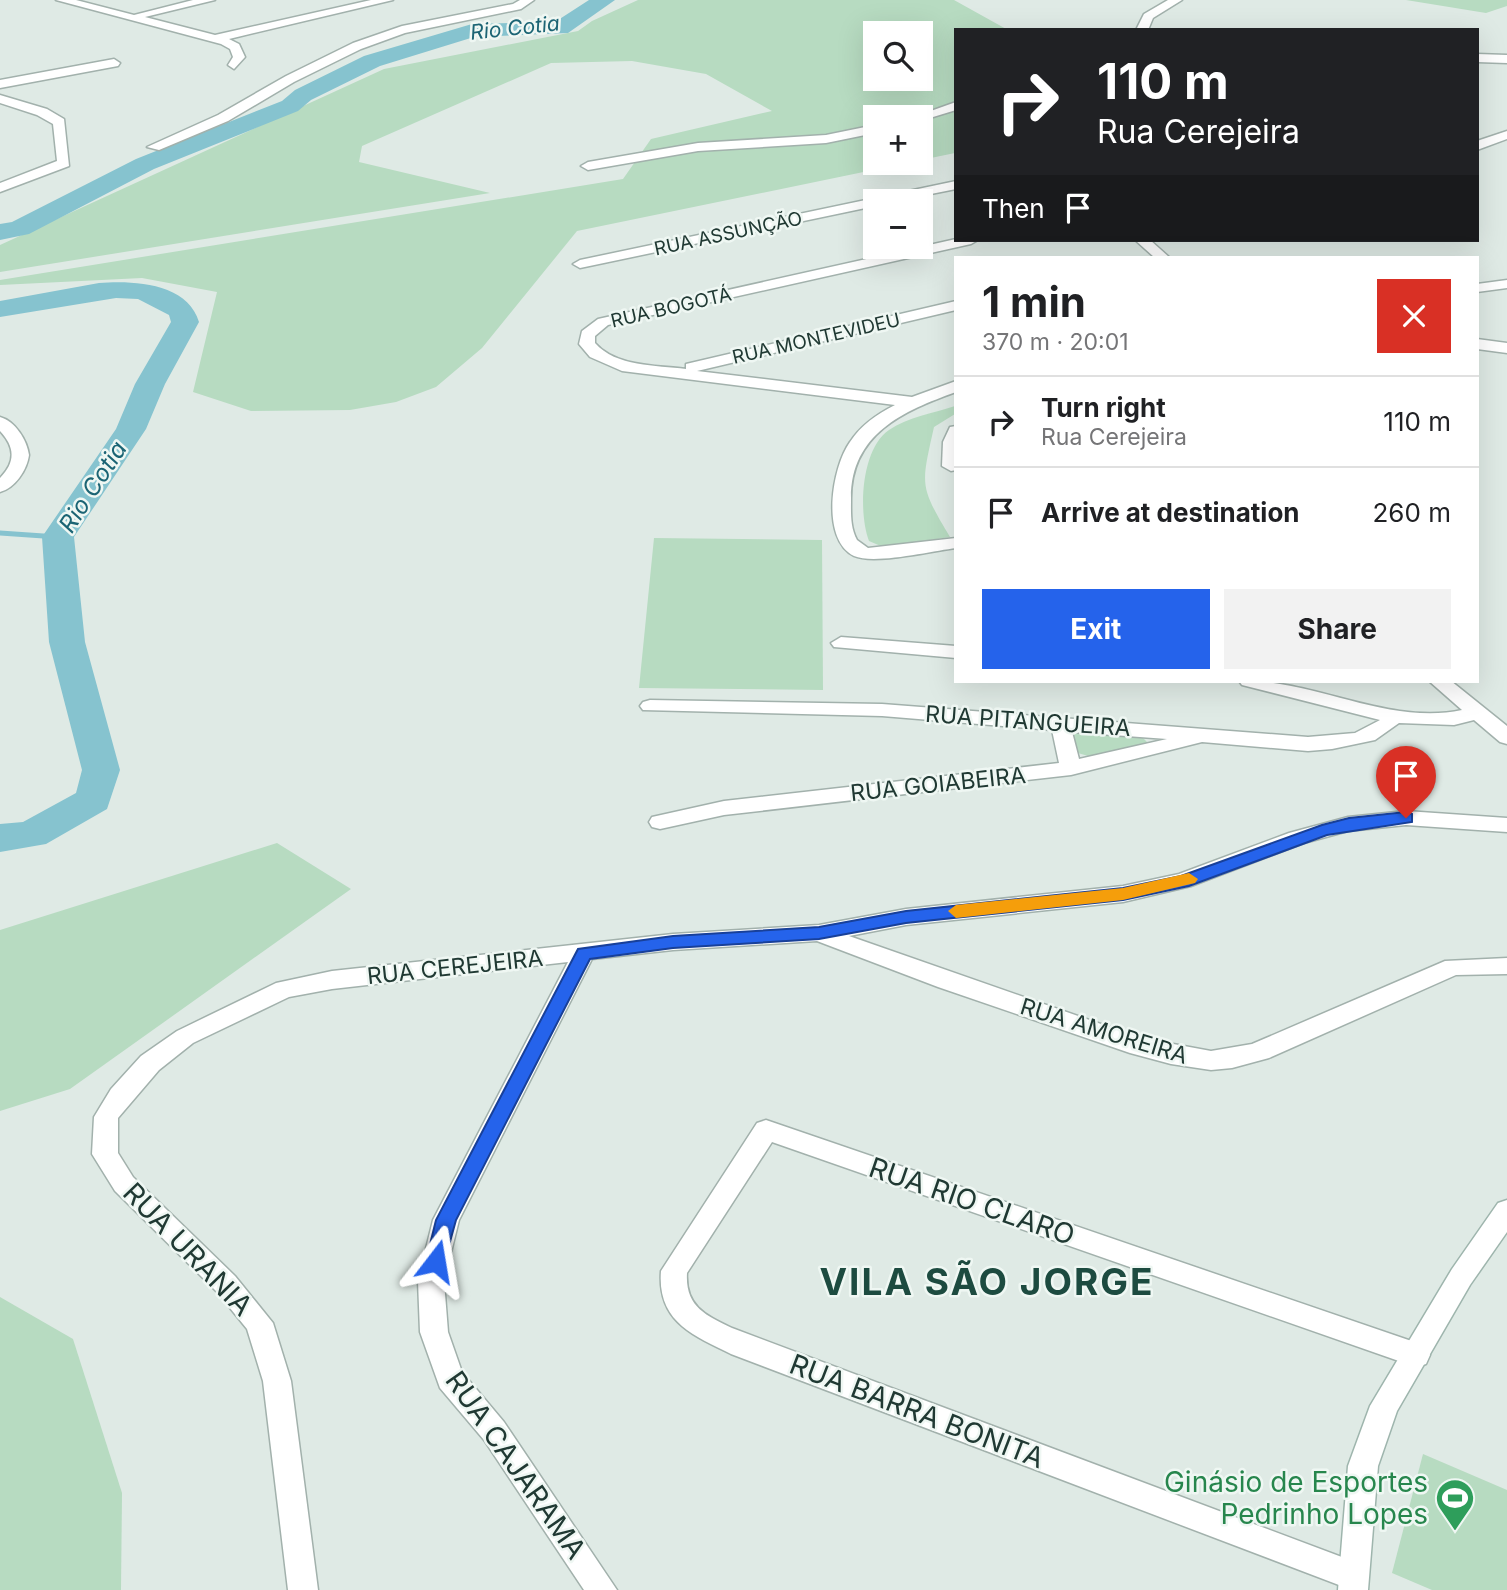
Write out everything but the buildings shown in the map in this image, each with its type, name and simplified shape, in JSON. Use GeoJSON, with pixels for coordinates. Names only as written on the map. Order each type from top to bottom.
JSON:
{"type":"FeatureCollection","features":[{"type":"Feature","properties":{"kind":"street"},"geometry":{"type":"LineString","coordinates":[[62,0],[216,38],[235,47],[239,57],[234,65]]}},
{"type":"Feature","properties":{"kind":"street"},"geometry":{"type":"LineString","coordinates":[[133,16],[209,0]]}},
{"type":"Feature","properties":{"kind":"street"},"geometry":{"type":"LineString","coordinates":[[216,38],[387,0]]}},
{"type":"Feature","properties":{"kind":"street"},"geometry":{"type":"LineString","coordinates":[[154,147],[223,118],[290,79],[357,46],[402,30],[517,7],[528,0]]}},
{"type":"Feature","properties":{"kind":"street"},"geometry":{"type":"LineString","coordinates":[[1143,28],[1148,16],[1176,0]]}},
{"type":"Feature","properties":{"kind":"street"},"geometry":{"type":"LineString","coordinates":[[1479,58],[1507,59]]}},
{"type":"Feature","properties":{"kind":"street"},"geometry":{"type":"LineString","coordinates":[[0,84],[114,63]]}},
{"type":"Feature","properties":{"kind":"street"},"geometry":{"type":"LineString","coordinates":[[0,99],[42,112],[59,122],[64,163],[0,188]]}},
{"type":"Feature","properties":{"kind":"street"},"geometry":{"type":"LineString","coordinates":[[933,113],[954,107]]}},
{"type":"Feature","properties":{"kind":"street"},"geometry":{"type":"LineString","coordinates":[[588,166],[698,148],[825,139],[863,131]]}},
{"type":"Feature","properties":{"kind":"street"},"geometry":{"type":"LineString","coordinates":[[1479,145],[1507,135]]}},
{"type":"Feature","properties":{"kind":"street","name":"RUA ASSUNÇÃO"},"geometry":{"type":"LineString","coordinates":[[933,190],[954,185]]}},
{"type":"Feature","properties":{"kind":"street","name":"RUA ASSUNÇÃO"},"geometry":{"type":"LineString","coordinates":[[580,264],[863,204]]}},
{"type":"Feature","properties":{"kind":"street","name":"RUA BOGOTÁ"},"geometry":{"type":"LineString","coordinates":[[911,402],[622,366],[596,354],[587,344],[587,334],[603,322],[962,242]]}},
{"type":"Feature","properties":{"kind":"street"},"geometry":{"type":"LineString","coordinates":[[1144,242],[1161,256]]}},
{"type":"Feature","properties":{"kind":"street"},"geometry":{"type":"LineString","coordinates":[[1479,288],[1507,284]]}},
{"type":"Feature","properties":{"kind":"street","name":"RUA MONTEVIDEU"},"geometry":{"type":"LineString","coordinates":[[676,371],[954,305]]}},
{"type":"Feature","properties":{"kind":"street"},"geometry":{"type":"LineString","coordinates":[[1479,344],[1507,348]]}},
{"type":"Feature","properties":{"kind":"street"},"geometry":{"type":"LineString","coordinates":[[954,387],[888,413],[866,429],[853,446],[846,467],[842,508],[846,541],[856,551],[879,554],[954,543]]}},
{"type":"Feature","properties":{"kind":"street"},"geometry":{"type":"LineString","coordinates":[[0,422],[12,433],[22,453],[21,465],[15,475],[0,487]]}},
{"type":"Feature","properties":{"kind":"street"},"geometry":{"type":"LineString","coordinates":[[951,466],[951,442],[954,435]]}},
{"type":"Feature","properties":{"kind":"street"},"geometry":{"type":"LineString","coordinates":[[841,643],[954,652]]}},
{"type":"Feature","properties":{"kind":"street"},"geometry":{"type":"LineString","coordinates":[[1258,683],[1507,739]]}},
{"type":"Feature","properties":{"kind":"street"},"geometry":{"type":"LineString","coordinates":[[1441,683],[1507,739]]}},
{"type":"Feature","properties":{"kind":"street","name":"RUA PITANGUEIRA"},"geometry":{"type":"LineString","coordinates":[[650,706],[882,710],[1060,722],[1308,744],[1367,737],[1387,728],[1395,715]]}},
{"type":"Feature","properties":{"kind":"street"},"geometry":{"type":"LineString","coordinates":[[1431,721],[1463,719],[1478,713]]}},
{"type":"Feature","properties":{"kind":"street"},"geometry":{"type":"LineString","coordinates":[[1060,722],[1071,768]]}},
{"type":"Feature","properties":{"kind":"street","name":"RUA GOIABEIRA"},"geometry":{"type":"LineString","coordinates":[[660,822],[724,808],[1071,768],[1216,736]]}},
{"type":"Feature","properties":{"kind":"street","name":"RUA CEREJEIRA"},"geometry":{"type":"LineString","coordinates":[[106,1117],[150,1063],[185,1037],[284,989],[373,975],[673,942],[819,933],[906,917],[1123,894],[1183,881],[1297,838],[1349,824],[1406,818],[1507,825]]}},
{"type":"Feature","properties":{"kind":"street","name":"RUA AMOREIRA"},"geometry":{"type":"LineString","coordinates":[[819,933],[904,968],[1006,1002],[1166,1054],[1202,1060],[1228,1061],[1261,1051],[1453,967],[1507,966]]}},
{"type":"Feature","properties":{"kind":"street","name":"RUA CAJARAMA"},"geometry":{"type":"LineString","coordinates":[[584,953],[446,1220],[431,1281],[433,1332],[450,1379],[494,1431],[602,1590]]}},
{"type":"Feature","properties":{"kind":"street","name":"RUA URANIA"},"geometry":{"type":"LineString","coordinates":[[106,1117],[105,1154],[124,1184],[226,1284],[259,1324],[277,1381],[303,1590]]}},
{"type":"Feature","properties":{"kind":"street","name":"RUA RIO CLARO"},"geometry":{"type":"LineString","coordinates":[[766,1130],[1416,1355]]}},
{"type":"Feature","properties":{"kind":"street","name":"RUA BARRA BONITA"},"geometry":{"type":"LineString","coordinates":[[766,1130],[674,1271],[674,1294],[687,1314],[707,1329],[741,1345],[1353,1583]]}},
{"type":"Feature","properties":{"kind":"street"},"geometry":{"type":"LineString","coordinates":[[1353,1583],[1363,1466],[1384,1406],[1461,1277],[1507,1211]]}},
{"type":"Feature","properties":{"kind":"green space"},"geometry":{"type":"Polygon","coordinates":[[[638,0],[954,0],[1004,28],[954,28],[954,153],[933,158],[933,105],[863,105],[863,172],[577,231],[482,348],[436,387],[396,402],[350,410],[251,411],[193,392],[217,292],[142,278],[0,285],[0,280],[623,179],[651,139],[772,111],[706,74],[632,61],[551,63],[362,146],[359,162],[490,193],[0,272],[0,245],[384,69],[578,31],[592,21],[638,0]]]}},
{"type":"Feature","properties":{"kind":"green space"},"geometry":{"type":"Polygon","coordinates":[[[1406,0],[1507,0],[1507,6],[1486,13],[1406,0]]]}},
{"type":"Feature","properties":{"kind":"green space"},"geometry":{"type":"Polygon","coordinates":[[[954,406],[954,415],[934,427],[925,474],[928,495],[950,537],[883,547],[869,541],[866,529],[863,498],[867,466],[880,439],[889,430],[921,416],[954,406]]]}},
{"type":"Feature","properties":{"kind":"green space"},"geometry":{"type":"Polygon","coordinates":[[[654,538],[822,540],[823,690],[639,688],[654,538]]]}},
{"type":"Feature","properties":{"kind":"green space"},"geometry":{"type":"Polygon","coordinates":[[[1076,729],[1143,738],[1148,743],[1144,747],[1088,756],[1078,753],[1072,732],[1076,729]]]}},
{"type":"Feature","properties":{"kind":"green space"},"geometry":{"type":"Polygon","coordinates":[[[277,843],[351,889],[70,1089],[0,1111],[0,930],[277,843]]]}},
{"type":"Feature","properties":{"kind":"green space"},"geometry":{"type":"Polygon","coordinates":[[[0,1297],[73,1339],[122,1493],[121,1590],[0,1590],[0,1297]]]}},
{"type":"Feature","properties":{"kind":"green space","name":"Ginásio de Esportes Pedrinho Lopes"},"geometry":{"type":"Polygon","coordinates":[[[1423,1454],[1507,1490],[1507,1590],[1432,1590],[1392,1573],[1423,1454]]]}},
{"type":"Feature","properties":{"kind":"waterway","name":"Rio Cotia"},"geometry":{"type":"LineString","coordinates":[[0,232],[20,228],[145,164],[290,106],[303,95],[372,61],[472,31],[560,28],[604,0]]}},
{"type":"Feature","properties":{"kind":"waterway","name":"Rio Cotia"},"geometry":{"type":"LineString","coordinates":[[0,309],[82,293],[132,290],[152,294],[182,311],[185,322],[150,384],[131,429],[58,537],[67,642],[101,770],[93,800],[32,834],[0,838]]}},
{"type":"Feature","properties":{"kind":"waterway"},"geometry":{"type":"LineString","coordinates":[[0,533],[58,537]]}},
{"type":"Feature","properties":{"kind":"slow traffic"},"geometry":{"type":"LineString","coordinates":[[956,911],[1123,894],[1189,879]]}},
{"type":"Feature","properties":{"kind":"place","name":"Ginásio de Esportes Pedrinho Lopes"},"geometry":{"type":"Point","coordinates":[1455,1532]}},
{"type":"Feature","properties":{"kind":"district","name":"VILA SÃO JORGE"},"geometry":{"type":"Point","coordinates":[987,1282]}},
{"type":"Feature","properties":{"kind":"route"},"geometry":{"type":"LineString","coordinates":[[436,1261],[446,1220],[584,953],[673,942],[819,933],[906,917],[1123,894],[1183,881],[1322,831],[1349,824],[1406,818]]}}]}
